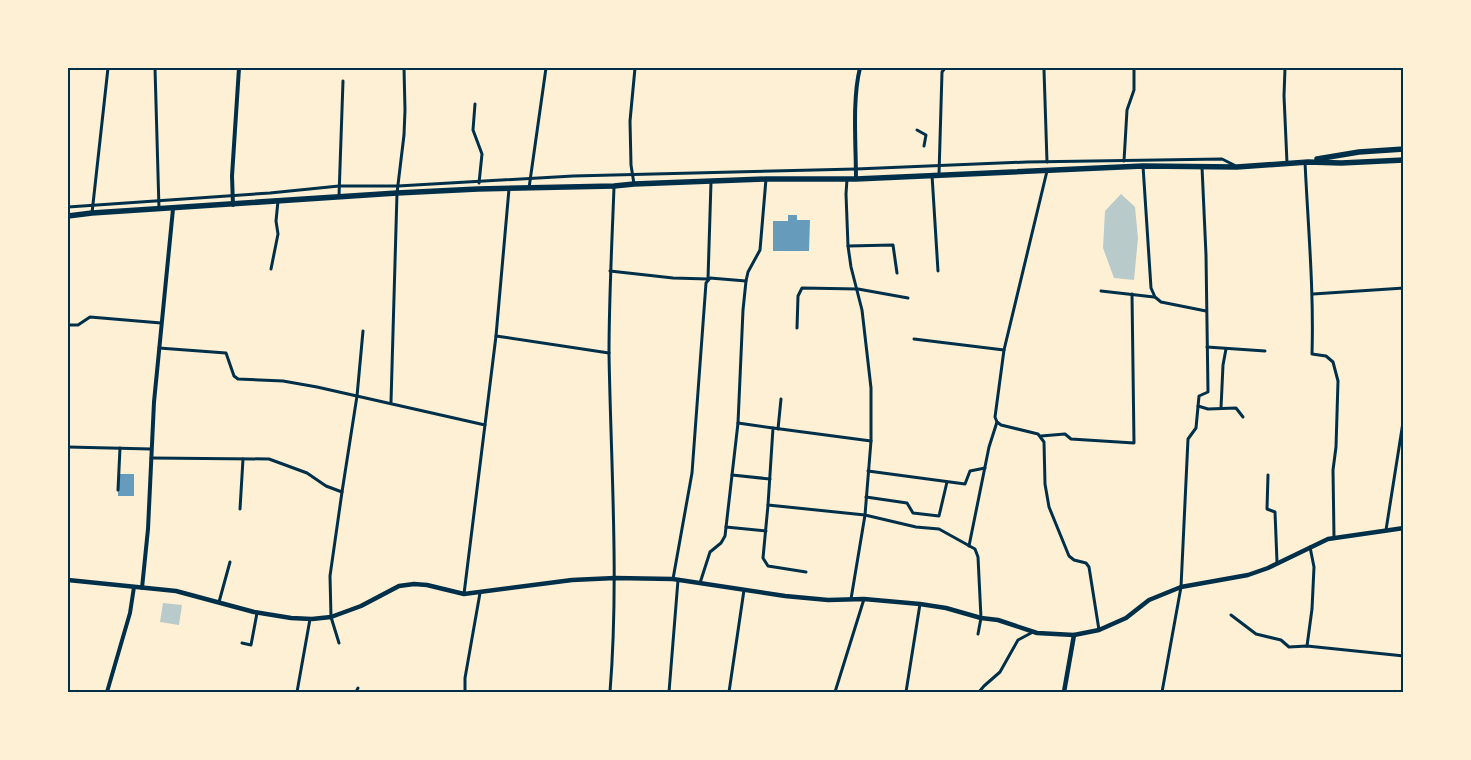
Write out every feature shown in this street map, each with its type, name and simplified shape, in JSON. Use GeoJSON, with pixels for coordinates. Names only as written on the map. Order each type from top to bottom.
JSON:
{"type":"FeatureCollection","features":[{"type":"Feature","properties":{"kind":"highway"},"geometry":{"type":"LineString","coordinates":[[1307,162],[1335,155],[1404,149]]}},
{"type":"Feature","properties":{"kind":"highway"},"geometry":{"type":"LineString","coordinates":[[68,216],[339,196],[478,189],[614,186],[710,181],[856,179],[1143,166],[1202,167],[1404,160]]}},
{"type":"Feature","properties":{"kind":"main road"},"geometry":{"type":"LineString","coordinates":[[68,580],[176,591],[257,613],[310,619],[331,617],[361,606],[399,586],[427,585],[464,594],[572,580],[615,578],[676,580],[828,600],[864,599],[920,604],[998,620],[1033,632],[1056,636],[1099,630],[1126,618],[1149,600],[1181,587],[1248,575],[1268,568],[1310,546],[1334,538],[1404,528]]}},
{"type":"Feature","properties":{"kind":"main road"},"geometry":{"type":"LineString","coordinates":[[1064,692],[1074,635]]}},
{"type":"Feature","properties":{"kind":"street"},"geometry":{"type":"LineString","coordinates":[[92,213],[108,68]]}},
{"type":"Feature","properties":{"kind":"street"},"geometry":{"type":"LineString","coordinates":[[155,68],[159,209]]}},
{"type":"Feature","properties":{"kind":"street"},"geometry":{"type":"LineString","coordinates":[[233,205],[234,125],[238,68]]}},
{"type":"Feature","properties":{"kind":"street"},"geometry":{"type":"LineString","coordinates":[[391,402],[397,193],[404,135],[404,68]]}},
{"type":"Feature","properties":{"kind":"street"},"geometry":{"type":"LineString","coordinates":[[529,188],[546,68]]}},
{"type":"Feature","properties":{"kind":"street"},"geometry":{"type":"LineString","coordinates":[[634,184],[631,165],[630,121],[635,68]]}},
{"type":"Feature","properties":{"kind":"street"},"geometry":{"type":"LineString","coordinates":[[856,179],[856,120],[860,68]]}},
{"type":"Feature","properties":{"kind":"street"},"geometry":{"type":"LineString","coordinates":[[938,271],[936,174],[939,166],[942,72],[946,68],[977,68]]}},
{"type":"Feature","properties":{"kind":"street"},"geometry":{"type":"LineString","coordinates":[[1124,161],[1127,110],[1134,90],[1134,68]]}},
{"type":"Feature","properties":{"kind":"street"},"geometry":{"type":"LineString","coordinates":[[1286,68],[1284,96],[1287,163]]}},
{"type":"Feature","properties":{"kind":"street"},"geometry":{"type":"LineString","coordinates":[[1044,70],[1047,162]]}},
{"type":"Feature","properties":{"kind":"street"},"geometry":{"type":"LineString","coordinates":[[339,196],[343,81]]}},
{"type":"Feature","properties":{"kind":"street"},"geometry":{"type":"LineString","coordinates":[[474,104],[473,130],[482,154],[478,189]]}},
{"type":"Feature","properties":{"kind":"street"},"geometry":{"type":"LineString","coordinates":[[917,130],[926,135],[924,146]]}},
{"type":"Feature","properties":{"kind":"street"},"geometry":{"type":"LineString","coordinates":[[68,207],[339,186],[398,186],[633,174],[1222,159],[1236,166]]}},
{"type":"Feature","properties":{"kind":"street"},"geometry":{"type":"LineString","coordinates":[[1307,162],[1310,262],[1313,294],[1312,354],[1326,356],[1333,362],[1338,381],[1336,447],[1332,470],[1334,538]]}},
{"type":"Feature","properties":{"kind":"street"},"geometry":{"type":"LineString","coordinates":[[1143,166],[1151,288],[1155,297],[1161,302],[1206,311]]}},
{"type":"Feature","properties":{"kind":"street"},"geometry":{"type":"LineString","coordinates":[[1162,692],[1181,587],[1188,439],[1196,428],[1199,396],[1208,392],[1206,256],[1202,167]]}},
{"type":"Feature","properties":{"kind":"street"},"geometry":{"type":"LineString","coordinates":[[1047,171],[1004,350],[995,417],[997,422],[1001,425],[1040,436],[1065,434],[1071,439],[1134,443],[1132,294]]}},
{"type":"Feature","properties":{"kind":"street"},"geometry":{"type":"LineString","coordinates":[[847,179],[848,246],[851,267],[858,289],[872,388],[871,441],[865,515],[851,599]]}},
{"type":"Feature","properties":{"kind":"street"},"geometry":{"type":"LineString","coordinates":[[700,583],[708,557],[713,549],[724,539],[726,527],[738,423],[746,281],[748,272],[760,250],[766,180]]}},
{"type":"Feature","properties":{"kind":"street"},"geometry":{"type":"LineString","coordinates":[[669,692],[676,580],[692,473],[706,283],[708,280],[710,181]]}},
{"type":"Feature","properties":{"kind":"street"},"geometry":{"type":"LineString","coordinates":[[610,692],[615,578],[609,353],[614,186]]}},
{"type":"Feature","properties":{"kind":"street"},"geometry":{"type":"LineString","coordinates":[[464,594],[496,336],[509,189]]}},
{"type":"Feature","properties":{"kind":"street"},"geometry":{"type":"LineString","coordinates":[[271,269],[278,234],[276,221],[278,201]]}},
{"type":"Feature","properties":{"kind":"street"},"geometry":{"type":"LineString","coordinates":[[142,588],[148,529],[150,458],[158,348],[173,209]]}},
{"type":"Feature","properties":{"kind":"street"},"geometry":{"type":"LineString","coordinates":[[848,246],[893,245],[897,273]]}},
{"type":"Feature","properties":{"kind":"street"},"geometry":{"type":"LineString","coordinates":[[610,271],[673,278],[708,280],[710,278],[746,281]]}},
{"type":"Feature","properties":{"kind":"street"},"geometry":{"type":"LineString","coordinates":[[797,328],[798,296],[802,288],[858,289],[908,298]]}},
{"type":"Feature","properties":{"kind":"street"},"geometry":{"type":"LineString","coordinates":[[1313,294],[1404,288]]}},
{"type":"Feature","properties":{"kind":"street"},"geometry":{"type":"LineString","coordinates":[[1101,291],[1155,297]]}},
{"type":"Feature","properties":{"kind":"street"},"geometry":{"type":"LineString","coordinates":[[68,325],[78,325],[90,317],[161,322]]}},
{"type":"Feature","properties":{"kind":"street"},"geometry":{"type":"LineString","coordinates":[[339,643],[331,617],[330,576],[357,396],[363,331]]}},
{"type":"Feature","properties":{"kind":"street"},"geometry":{"type":"LineString","coordinates":[[496,336],[609,353]]}},
{"type":"Feature","properties":{"kind":"street"},"geometry":{"type":"LineString","coordinates":[[914,339],[1004,350]]}},
{"type":"Feature","properties":{"kind":"street"},"geometry":{"type":"LineString","coordinates":[[1207,347],[1266,351]]}},
{"type":"Feature","properties":{"kind":"street"},"geometry":{"type":"LineString","coordinates":[[158,348],[226,353],[234,376],[238,379],[283,381],[317,386],[485,425]]}},
{"type":"Feature","properties":{"kind":"street"},"geometry":{"type":"LineString","coordinates":[[1221,408],[1223,365],[1226,348]]}},
{"type":"Feature","properties":{"kind":"street"},"geometry":{"type":"LineString","coordinates":[[778,429],[780,399]]}},
{"type":"Feature","properties":{"kind":"street"},"geometry":{"type":"LineString","coordinates":[[1198,406],[1208,409],[1236,408],[1243,417]]}},
{"type":"Feature","properties":{"kind":"street"},"geometry":{"type":"LineString","coordinates":[[1386,530],[1404,416]]}},
{"type":"Feature","properties":{"kind":"street"},"geometry":{"type":"LineString","coordinates":[[969,546],[994,426],[997,422]]}},
{"type":"Feature","properties":{"kind":"street"},"geometry":{"type":"LineString","coordinates":[[738,423],[871,441]]}},
{"type":"Feature","properties":{"kind":"street"},"geometry":{"type":"LineString","coordinates":[[773,428],[766,531],[762,558],[768,566],[806,572]]}},
{"type":"Feature","properties":{"kind":"street"},"geometry":{"type":"LineString","coordinates":[[1040,436],[1044,442],[1045,484],[1049,507],[1069,556],[1074,560],[1086,563],[1088,566],[1099,630]]}},
{"type":"Feature","properties":{"kind":"street"},"geometry":{"type":"LineString","coordinates":[[68,447],[151,449]]}},
{"type":"Feature","properties":{"kind":"street"},"geometry":{"type":"LineString","coordinates":[[118,490],[120,448]]}},
{"type":"Feature","properties":{"kind":"street"},"geometry":{"type":"LineString","coordinates":[[150,458],[269,459],[306,473],[326,486],[342,492]]}},
{"type":"Feature","properties":{"kind":"street"},"geometry":{"type":"LineString","coordinates":[[240,508],[243,459]]}},
{"type":"Feature","properties":{"kind":"street"},"geometry":{"type":"LineString","coordinates":[[868,471],[965,484],[970,471],[985,468]]}},
{"type":"Feature","properties":{"kind":"street"},"geometry":{"type":"LineString","coordinates":[[732,475],[770,479]]}},
{"type":"Feature","properties":{"kind":"street"},"geometry":{"type":"LineString","coordinates":[[1268,475],[1266,508],[1275,512],[1278,562]]}},
{"type":"Feature","properties":{"kind":"street"},"geometry":{"type":"LineString","coordinates":[[866,497],[908,503],[913,513],[939,516],[946,482]]}},
{"type":"Feature","properties":{"kind":"street"},"geometry":{"type":"LineString","coordinates":[[768,505],[865,515],[916,527],[939,529],[975,549],[978,557],[981,618],[978,634]]}},
{"type":"Feature","properties":{"kind":"street"},"geometry":{"type":"LineString","coordinates":[[726,527],[766,531]]}},
{"type":"Feature","properties":{"kind":"street"},"geometry":{"type":"LineString","coordinates":[[1307,646],[1312,609],[1314,567],[1310,546]]}},
{"type":"Feature","properties":{"kind":"street"},"geometry":{"type":"LineString","coordinates":[[219,603],[230,562]]}},
{"type":"Feature","properties":{"kind":"street"},"geometry":{"type":"LineString","coordinates":[[107,692],[130,613],[134,588]]}},
{"type":"Feature","properties":{"kind":"street"},"geometry":{"type":"LineString","coordinates":[[729,692],[744,590]]}},
{"type":"Feature","properties":{"kind":"street"},"geometry":{"type":"LineString","coordinates":[[465,692],[465,678],[480,593]]}},
{"type":"Feature","properties":{"kind":"street"},"geometry":{"type":"LineString","coordinates":[[835,692],[864,599]]}},
{"type":"Feature","properties":{"kind":"street"},"geometry":{"type":"LineString","coordinates":[[906,692],[920,604]]}},
{"type":"Feature","properties":{"kind":"street"},"geometry":{"type":"LineString","coordinates":[[242,643],[251,645],[257,613]]}},
{"type":"Feature","properties":{"kind":"street"},"geometry":{"type":"LineString","coordinates":[[1231,615],[1256,634],[1281,640],[1289,646],[1307,646],[1404,656]]}},
{"type":"Feature","properties":{"kind":"street"},"geometry":{"type":"LineString","coordinates":[[297,692],[310,619]]}},
{"type":"Feature","properties":{"kind":"street"},"geometry":{"type":"LineString","coordinates":[[980,692],[1000,672],[1018,640],[1033,632]]}},
{"type":"Feature","properties":{"kind":"shaded area"},"geometry":{"type":"Polygon","coordinates":[[[1121,194],[1135,207],[1138,238],[1134,280],[1114,278],[1103,248],[1105,211],[1121,194]]]}},
{"type":"Feature","properties":{"kind":"shaded area"},"geometry":{"type":"Polygon","coordinates":[[[163,603],[182,605],[179,625],[160,622],[163,603]]]}},
{"type":"Feature","properties":{"kind":"water"},"geometry":{"type":"Polygon","coordinates":[[[788,215],[797,215],[797,220],[810,220],[809,251],[773,251],[773,221],[788,221],[788,215]]]}},
{"type":"Feature","properties":{"kind":"water"},"geometry":{"type":"Polygon","coordinates":[[[118,474],[134,474],[134,496],[118,496],[118,474]]]}}]}
